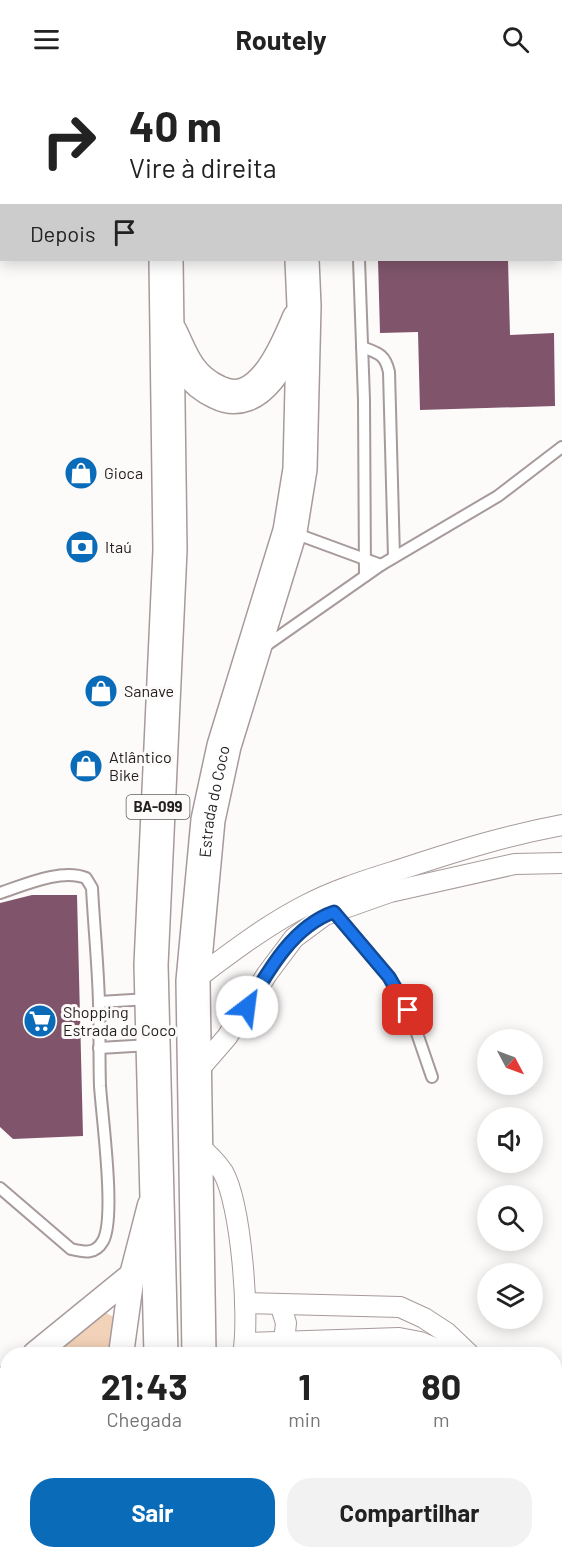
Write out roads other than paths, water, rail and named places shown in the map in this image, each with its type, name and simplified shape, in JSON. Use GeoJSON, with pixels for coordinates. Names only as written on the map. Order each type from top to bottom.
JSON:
{"type":"FeatureCollection","features":[{"type":"Feature","properties":{"kind":"highway","name":"BA-099"},"geometry":{"type":"LineString","coordinates":[[161,1347],[151,965],[170,550],[166,261]]}},
{"type":"Feature","properties":{"kind":"highway","name":"Estrada do Coco"},"geometry":{"type":"LineString","coordinates":[[199,1347],[193,981],[208,820],[224,746],[290,531],[300,470],[304,306],[302,261]]}},
{"type":"Feature","properties":{"kind":"highway"},"geometry":{"type":"LineString","coordinates":[[168,327],[189,369],[206,387],[224,396],[243,396],[261,385],[277,365],[289,345],[304,306]]}},
{"type":"Feature","properties":{"kind":"street"},"geometry":{"type":"LineString","coordinates":[[194,1075],[227,1037],[267,974],[294,938],[325,915],[332,903],[355,884],[514,834],[562,825]]}},
{"type":"Feature","properties":{"kind":"street"},"geometry":{"type":"LineString","coordinates":[[427,861],[433,883]]}},
{"type":"Feature","properties":{"kind":"street"},"geometry":{"type":"LineString","coordinates":[[193,981],[265,929],[306,905],[332,903],[390,892],[515,864],[562,862]]}},
{"type":"Feature","properties":{"kind":"street"},"geometry":{"type":"LineString","coordinates":[[194,1142],[212,1157],[223,1173],[230,1193],[238,1231],[245,1303],[244,1347]]}},
{"type":"Feature","properties":{"kind":"street"},"geometry":{"type":"LineString","coordinates":[[122,1347],[132,1275],[157,1177]]}},
{"type":"Feature","properties":{"kind":"street"},"geometry":{"type":"LineString","coordinates":[[44,1347],[132,1275]]}},
{"type":"Feature","properties":{"kind":"street"},"geometry":{"type":"LineString","coordinates":[[245,1303],[400,1307],[424,1318],[447,1333],[462,1347]]}},
{"type":"Feature","properties":{"kind":"street"},"geometry":{"type":"LineString","coordinates":[[280,1304],[290,1347]]}},
{"type":"Feature","properties":{"kind":"street"},"geometry":{"type":"LineString","coordinates":[[420,1342],[418,1324],[424,1318]]}},
{"type":"Feature","properties":{"kind":"street"},"geometry":{"type":"LineString","coordinates":[[300,1347],[385,1338],[420,1342],[432,1347]]}},
{"type":"Feature","properties":{"kind":"lane"},"geometry":{"type":"LineString","coordinates":[[358,261],[366,498],[365,576]]}},
{"type":"Feature","properties":{"kind":"lane"},"geometry":{"type":"LineString","coordinates":[[362,347],[379,354],[387,362],[389,372],[394,557]]}},
{"type":"Feature","properties":{"kind":"lane"},"geometry":{"type":"LineString","coordinates":[[253,654],[381,565],[498,496],[562,447]]}},
{"type":"Feature","properties":{"kind":"lane"},"geometry":{"type":"LineString","coordinates":[[290,531],[381,565]]}},
{"type":"Feature","properties":{"kind":"lane"},"geometry":{"type":"LineString","coordinates":[[0,892],[48,878],[78,874],[86,878],[92,888],[107,1168],[108,1229],[103,1241],[96,1250],[86,1253],[71,1249],[0,1188]]}},
{"type":"Feature","properties":{"kind":"lane"},"geometry":{"type":"LineString","coordinates":[[332,903],[389,977],[408,1010],[432,1077]]}},
{"type":"Feature","properties":{"kind":"lane"},"geometry":{"type":"LineString","coordinates":[[99,1002],[152,999]]}},
{"type":"Feature","properties":{"kind":"lane"},"geometry":{"type":"LineString","coordinates":[[99,1048],[153,1045]]}},
{"type":"Feature","properties":{"kind":"place","name":"Gioca"},"geometry":{"type":"Point","coordinates":[81,473]}},
{"type":"Feature","properties":{"kind":"place","name":"Itaú"},"geometry":{"type":"Point","coordinates":[82,547]}},
{"type":"Feature","properties":{"kind":"place","name":"Sanave"},"geometry":{"type":"Point","coordinates":[101,691]}},
{"type":"Feature","properties":{"kind":"place","name":"Atlântico Bike"},"geometry":{"type":"Point","coordinates":[86,766]}},
{"type":"Feature","properties":{"kind":"place","name":"Shopping Estrada do Coco"},"geometry":{"type":"Point","coordinates":[40,1021]}}]}
